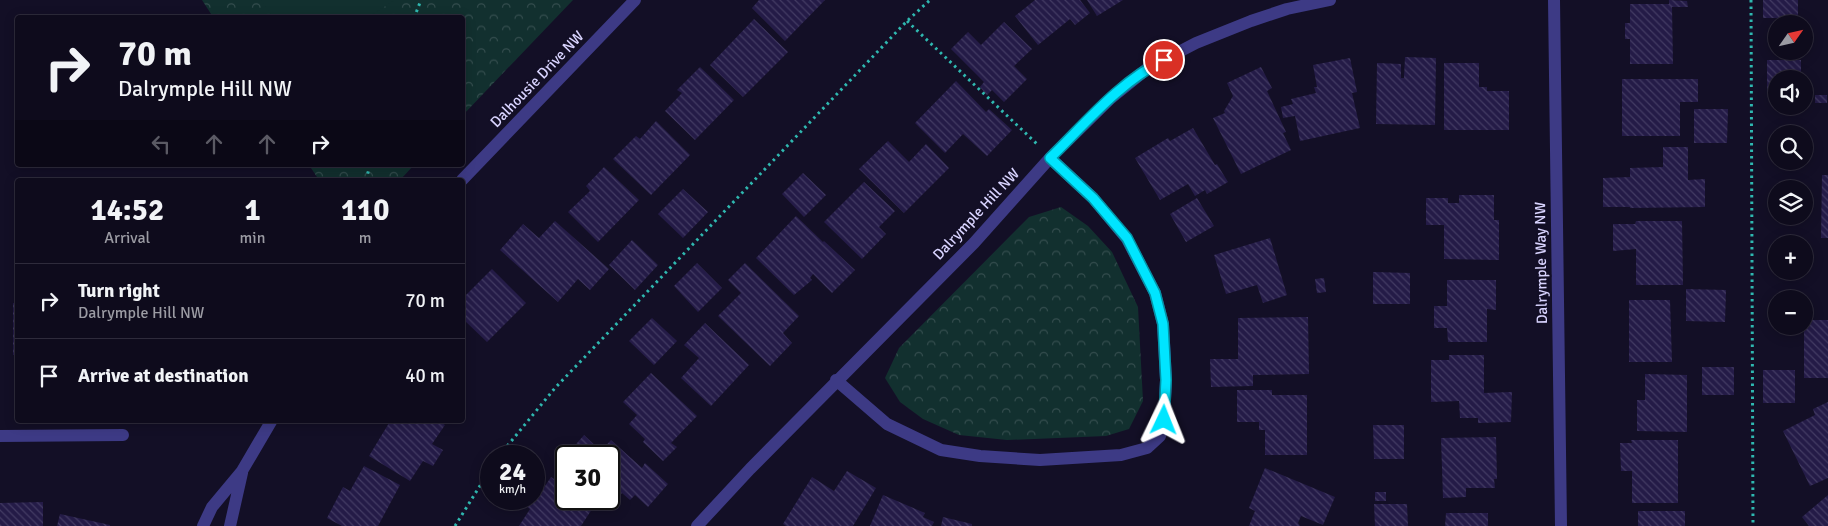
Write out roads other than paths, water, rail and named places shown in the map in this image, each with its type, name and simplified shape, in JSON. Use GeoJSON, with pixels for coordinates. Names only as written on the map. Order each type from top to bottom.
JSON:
{"type":"FeatureCollection","features":[{"type":"Feature","properties":{"kind":"street","name":"Dalhousie Drive NW"},"geometry":{"type":"LineString","coordinates":[[464,178],[635,0]]}},
{"type":"Feature","properties":{"kind":"street","name":"Dalrymple Hill NW"},"geometry":{"type":"LineString","coordinates":[[697,526],[836,380],[974,243],[1050,158],[1111,98],[1148,68],[1196,43],[1287,9],[1330,0]]}},
{"type":"Feature","properties":{"kind":"street","name":"Dalrymple Way NW"},"geometry":{"type":"LineString","coordinates":[[1554,0],[1561,526]]}},
{"type":"Feature","properties":{"kind":"street"},"geometry":{"type":"LineString","coordinates":[[836,380],[887,424],[941,450],[980,456],[1040,460],[1122,455],[1147,448],[1160,436],[1164,420],[1166,380],[1163,324],[1155,293],[1127,238],[1093,198],[1050,158]]}},
{"type":"Feature","properties":{"kind":"street"},"geometry":{"type":"LineString","coordinates":[[203,526],[212,507],[242,471],[270,423]]}},
{"type":"Feature","properties":{"kind":"street"},"geometry":{"type":"LineString","coordinates":[[0,436],[123,435]]}},
{"type":"Feature","properties":{"kind":"street"},"geometry":{"type":"LineString","coordinates":[[230,526],[242,471]]}}]}
